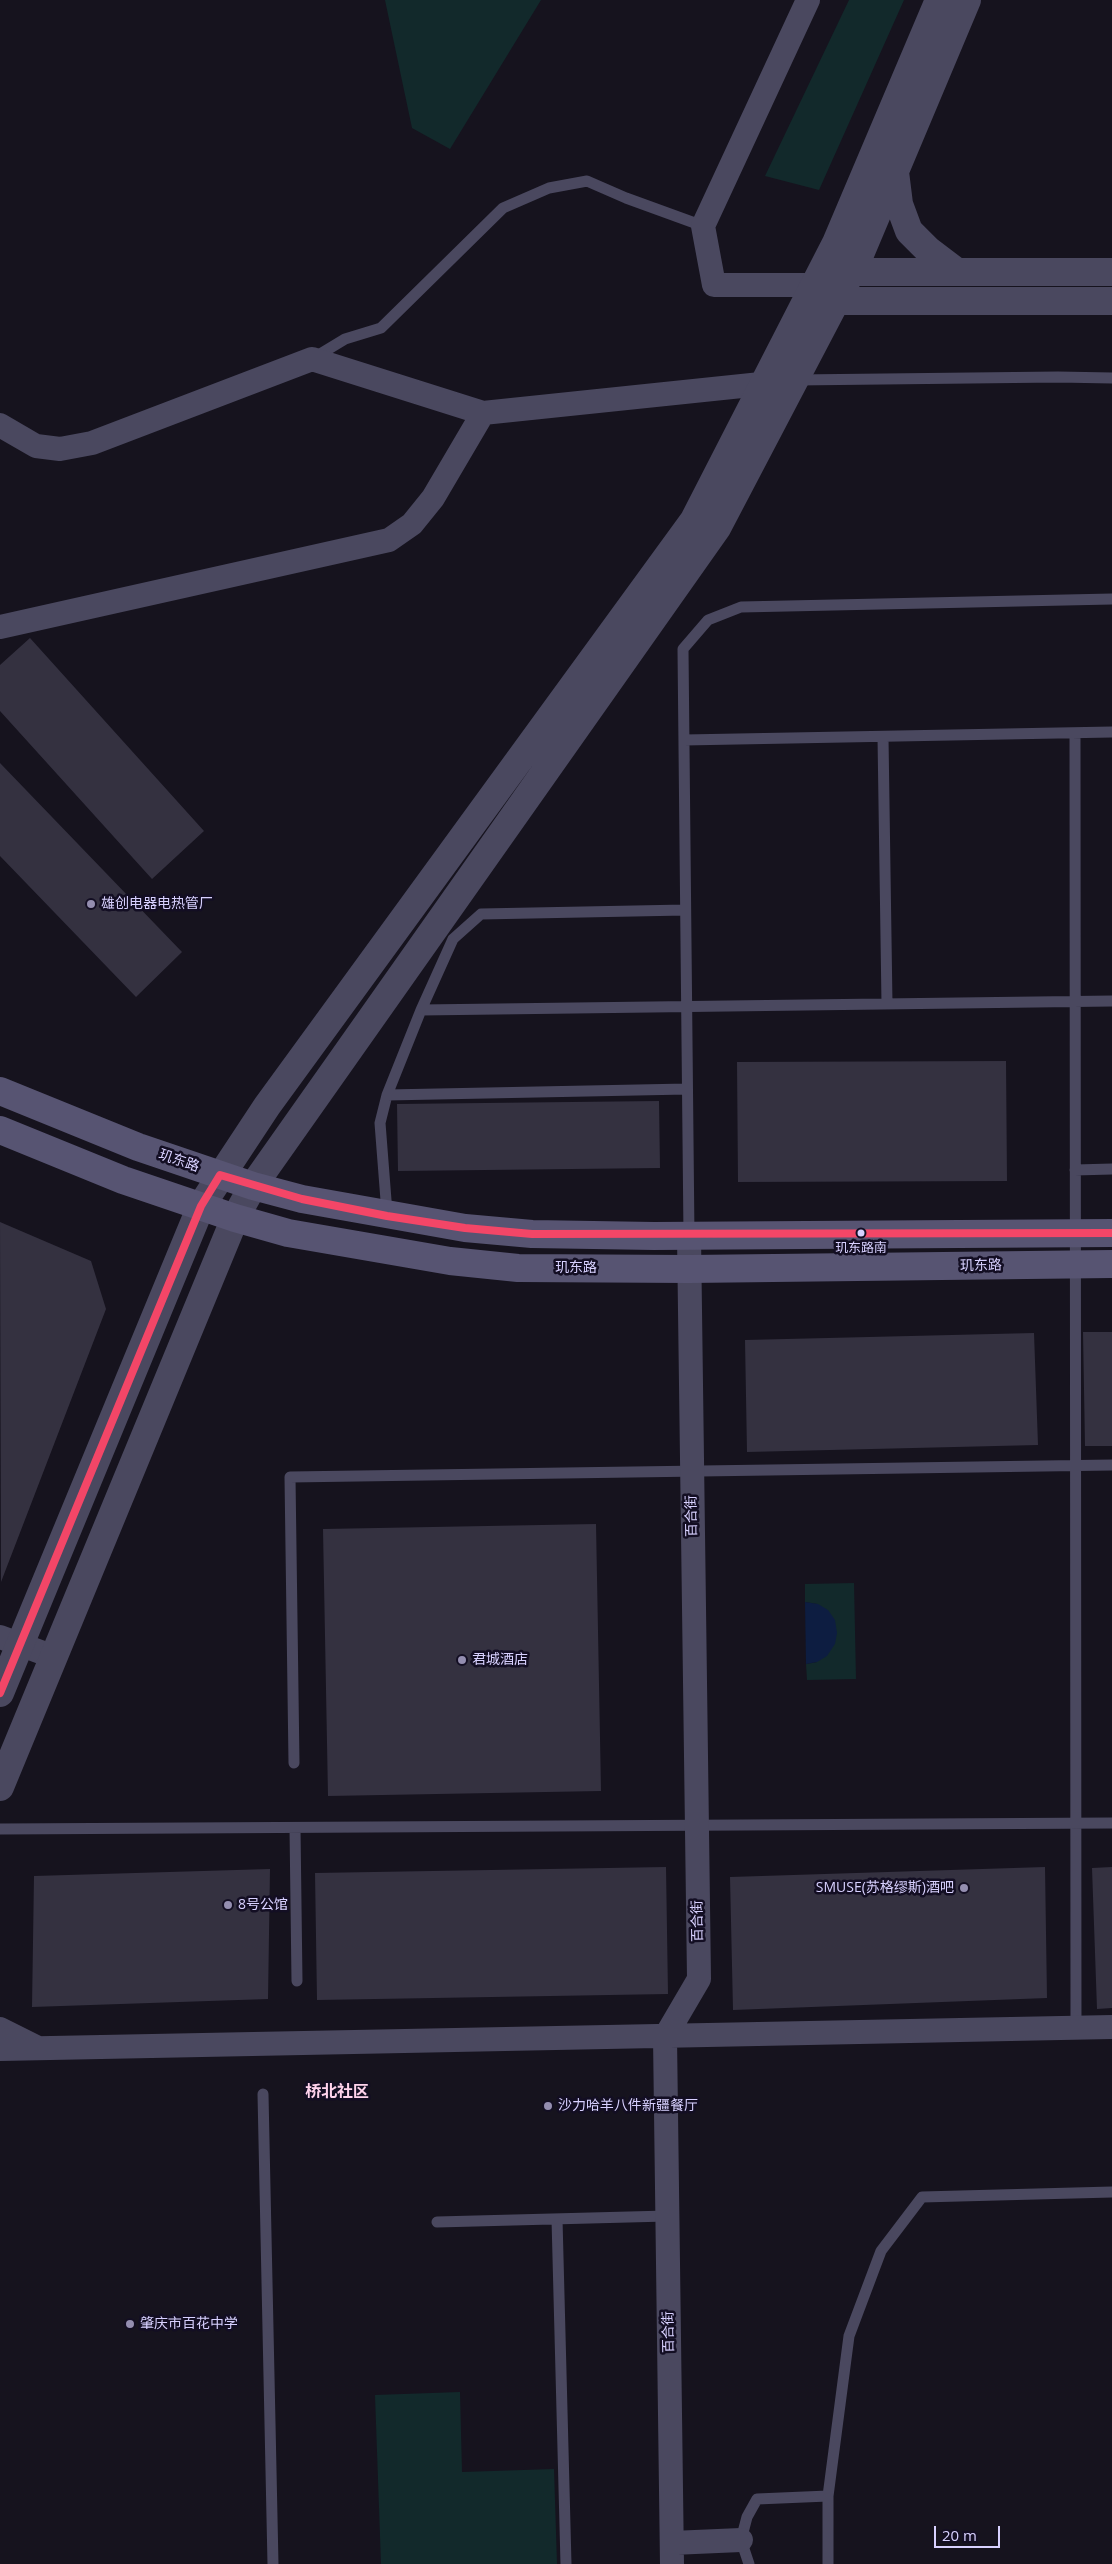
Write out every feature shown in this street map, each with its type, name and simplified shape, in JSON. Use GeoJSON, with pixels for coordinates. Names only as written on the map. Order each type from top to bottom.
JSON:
{"type":"FeatureCollection","features":[{"type":"Feature","properties":{"kind":"main road","name":"玑东路"},"geometry":{"type":"LineString","coordinates":[[0,1090],[138,1147],[253,1186],[302,1199],[387,1216],[465,1228],[532,1234],[689,1236],[1112,1233]]}},
{"type":"Feature","properties":{"kind":"main road","name":"玑东路"},"geometry":{"type":"LineString","coordinates":[[0,1130],[123,1180],[235,1218],[288,1232],[450,1261],[518,1268],[689,1269],[1112,1264]]}},
{"type":"Feature","properties":{"kind":"street"},"geometry":{"type":"LineString","coordinates":[[808,0],[704,226],[714,285],[814,285],[851,272],[1112,272]]}},
{"type":"Feature","properties":{"kind":"street"},"geometry":{"type":"LineString","coordinates":[[0,1693],[10,1640],[201,1206],[278,1090],[694,520],[766,383],[836,243],[939,0]]}},
{"type":"Feature","properties":{"kind":"street"},"geometry":{"type":"LineString","coordinates":[[0,1787],[235,1218],[253,1186],[717,528],[851,272],[968,0]]}},
{"type":"Feature","properties":{"kind":"street"},"geometry":{"type":"LineString","coordinates":[[895,172],[899,204],[909,231],[928,250],[957,272]]}},
{"type":"Feature","properties":{"kind":"street"},"geometry":{"type":"LineString","coordinates":[[814,285],[836,301],[1112,301]]}},
{"type":"Feature","properties":{"kind":"street"},"geometry":{"type":"LineString","coordinates":[[0,425],[36,446],[60,448],[92,443],[312,359],[483,413],[794,380]]}},
{"type":"Feature","properties":{"kind":"street"},"geometry":{"type":"LineString","coordinates":[[0,627],[389,540],[412,524],[433,498],[483,413]]}},
{"type":"Feature","properties":{"kind":"street","name":"百合街"},"geometry":{"type":"LineString","coordinates":[[672,2554],[665,2037],[699,1979],[689,1236]]}},
{"type":"Feature","properties":{"kind":"street"},"geometry":{"type":"LineString","coordinates":[[10,1640],[54,1657]]}},
{"type":"Feature","properties":{"kind":"street"},"geometry":{"type":"LineString","coordinates":[[0,2049],[1112,2027]]}},
{"type":"Feature","properties":{"kind":"street"},"geometry":{"type":"LineString","coordinates":[[0,2029],[40,2048]]}},
{"type":"Feature","properties":{"kind":"street"},"geometry":{"type":"LineString","coordinates":[[672,2554],[741,2540]]}},
{"type":"Feature","properties":{"kind":"lane"},"geometry":{"type":"LineString","coordinates":[[312,359],[345,339],[381,328],[503,208],[549,188],[587,181],[626,198],[704,226]]}},
{"type":"Feature","properties":{"kind":"lane"},"geometry":{"type":"LineString","coordinates":[[794,380],[1112,378]]}},
{"type":"Feature","properties":{"kind":"lane"},"geometry":{"type":"LineString","coordinates":[[689,1236],[683,649],[708,620],[741,606],[1112,600]]}},
{"type":"Feature","properties":{"kind":"lane"},"geometry":{"type":"LineString","coordinates":[[684,740],[1112,732]]}},
{"type":"Feature","properties":{"kind":"lane"},"geometry":{"type":"LineString","coordinates":[[1075,733],[1076,2028]]}},
{"type":"Feature","properties":{"kind":"lane"},"geometry":{"type":"LineString","coordinates":[[883,737],[887,1004]]}},
{"type":"Feature","properties":{"kind":"lane"},"geometry":{"type":"LineString","coordinates":[[387,1216],[380,1123],[387,1095],[421,1010],[453,939],[480,914],[685,910]]}},
{"type":"Feature","properties":{"kind":"lane"},"geometry":{"type":"LineString","coordinates":[[421,1010],[1112,1001]]}},
{"type":"Feature","properties":{"kind":"lane"},"geometry":{"type":"LineString","coordinates":[[387,1095],[687,1089]]}},
{"type":"Feature","properties":{"kind":"lane"},"geometry":{"type":"LineString","coordinates":[[1075,1170],[1112,1169]]}},
{"type":"Feature","properties":{"kind":"lane"},"geometry":{"type":"LineString","coordinates":[[294,1763],[290,1478],[1112,1464]]}},
{"type":"Feature","properties":{"kind":"lane"},"geometry":{"type":"LineString","coordinates":[[0,1829],[1112,1823]]}},
{"type":"Feature","properties":{"kind":"lane"},"geometry":{"type":"LineString","coordinates":[[295,1828],[297,1981]]}},
{"type":"Feature","properties":{"kind":"lane"},"geometry":{"type":"LineString","coordinates":[[263,2094],[272,2564]]}},
{"type":"Feature","properties":{"kind":"lane"},"geometry":{"type":"LineString","coordinates":[[828,2564],[828,2496],[849,2336],[881,2251],[922,2197],[1112,2192]]}},
{"type":"Feature","properties":{"kind":"lane"},"geometry":{"type":"LineString","coordinates":[[437,2222],[667,2216]]}},
{"type":"Feature","properties":{"kind":"lane"},"geometry":{"type":"LineString","coordinates":[[557,2219],[566,2564]]}},
{"type":"Feature","properties":{"kind":"lane"},"geometry":{"type":"LineString","coordinates":[[749,2564],[741,2540],[747,2517],[757,2499],[828,2496]]}},
{"type":"Feature","properties":{"kind":"green space"},"geometry":{"type":"Polygon","coordinates":[[[385,0],[541,0],[450,149],[412,128],[385,0]]]}},
{"type":"Feature","properties":{"kind":"green space"},"geometry":{"type":"Polygon","coordinates":[[[849,0],[904,0],[819,190],[765,176],[849,0]]]}},
{"type":"Feature","properties":{"kind":"green space"},"geometry":{"type":"Polygon","coordinates":[[[854,1583],[856,1679],[807,1680],[806,1664],[817,1662],[817,1604],[805,1602],[805,1584],[854,1583]]]}},
{"type":"Feature","properties":{"kind":"green space"},"geometry":{"type":"Polygon","coordinates":[[[460,2392],[462,2472],[554,2469],[557,2564],[381,2564],[375,2395],[460,2392]]]}},
{"type":"Feature","properties":{"kind":"water"},"geometry":{"type":"Polygon","coordinates":[[[805,1602],[818,1604],[828,1610],[835,1620],[837,1633],[835,1644],[827,1656],[817,1662],[806,1664],[805,1602]]]}},
{"type":"Feature","properties":{"kind":"building"},"geometry":{"type":"Polygon","coordinates":[[[30,638],[204,831],[152,879],[0,711],[0,665],[30,638]]]}},
{"type":"Feature","properties":{"kind":"building","name":"雄创电器电热管厂"},"geometry":{"type":"Polygon","coordinates":[[[0,763],[182,952],[136,997],[0,856],[0,763]]]}},
{"type":"Feature","properties":{"kind":"building"},"geometry":{"type":"Polygon","coordinates":[[[1006,1061],[1007,1181],[738,1182],[737,1062],[1006,1061]]]}},
{"type":"Feature","properties":{"kind":"building"},"geometry":{"type":"Polygon","coordinates":[[[659,1101],[660,1168],[398,1171],[397,1104],[659,1101]]]}},
{"type":"Feature","properties":{"kind":"building"},"geometry":{"type":"Polygon","coordinates":[[[0,1222],[91,1261],[106,1309],[1,1582],[0,1222]]]}},
{"type":"Feature","properties":{"kind":"building"},"geometry":{"type":"Polygon","coordinates":[[[1083,1332],[1112,1332],[1112,1446],[1085,1446],[1083,1332]]]}},
{"type":"Feature","properties":{"kind":"building"},"geometry":{"type":"Polygon","coordinates":[[[1034,1333],[1038,1445],[747,1452],[745,1340],[1034,1333]]]}},
{"type":"Feature","properties":{"kind":"building","name":"君城酒店"},"geometry":{"type":"Polygon","coordinates":[[[596,1524],[601,1791],[328,1796],[323,1529],[596,1524]]]}},
{"type":"Feature","properties":{"kind":"building"},"geometry":{"type":"Polygon","coordinates":[[[666,1867],[668,1994],[317,2000],[315,1873],[666,1867]]]}},
{"type":"Feature","properties":{"kind":"building"},"geometry":{"type":"Polygon","coordinates":[[[1045,1867],[1047,1998],[733,2010],[730,1877],[1045,1867]]]}},
{"type":"Feature","properties":{"kind":"building"},"geometry":{"type":"Polygon","coordinates":[[[1112,1867],[1112,2008],[1097,2009],[1092,1868],[1112,1867]]]}},
{"type":"Feature","properties":{"kind":"building"},"geometry":{"type":"Polygon","coordinates":[[[270,1869],[268,1999],[32,2007],[34,1876],[270,1869]]]}},
{"type":"Feature","properties":{"kind":"transit line"},"geometry":{"type":"LineString","coordinates":[[0,1693],[201,1206],[220,1175],[302,1199],[387,1216],[465,1228],[532,1234],[1112,1233]]}},
{"type":"Feature","properties":{"kind":"place","name":"雄创电器电热管厂"},"geometry":{"type":"Point","coordinates":[91,904]}},
{"type":"Feature","properties":{"kind":"place","name":"玑东路南"},"geometry":{"type":"Point","coordinates":[861,1233]}},
{"type":"Feature","properties":{"kind":"place","name":"君城酒店"},"geometry":{"type":"Point","coordinates":[462,1660]}},
{"type":"Feature","properties":{"kind":"place","name":"SMUSE(苏格缪斯)酒吧"},"geometry":{"type":"Point","coordinates":[964,1888]}},
{"type":"Feature","properties":{"kind":"place","name":"8号公馆"},"geometry":{"type":"Point","coordinates":[228,1905]}},
{"type":"Feature","properties":{"kind":"place","name":"沙力哈羊八件新疆餐厅"},"geometry":{"type":"Point","coordinates":[548,2106]}},
{"type":"Feature","properties":{"kind":"place","name":"肇庆市百花中学"},"geometry":{"type":"Point","coordinates":[130,2324]}},
{"type":"Feature","properties":{"kind":"district","name":"桥北社区"},"geometry":{"type":"Point","coordinates":[337,2092]}}]}
